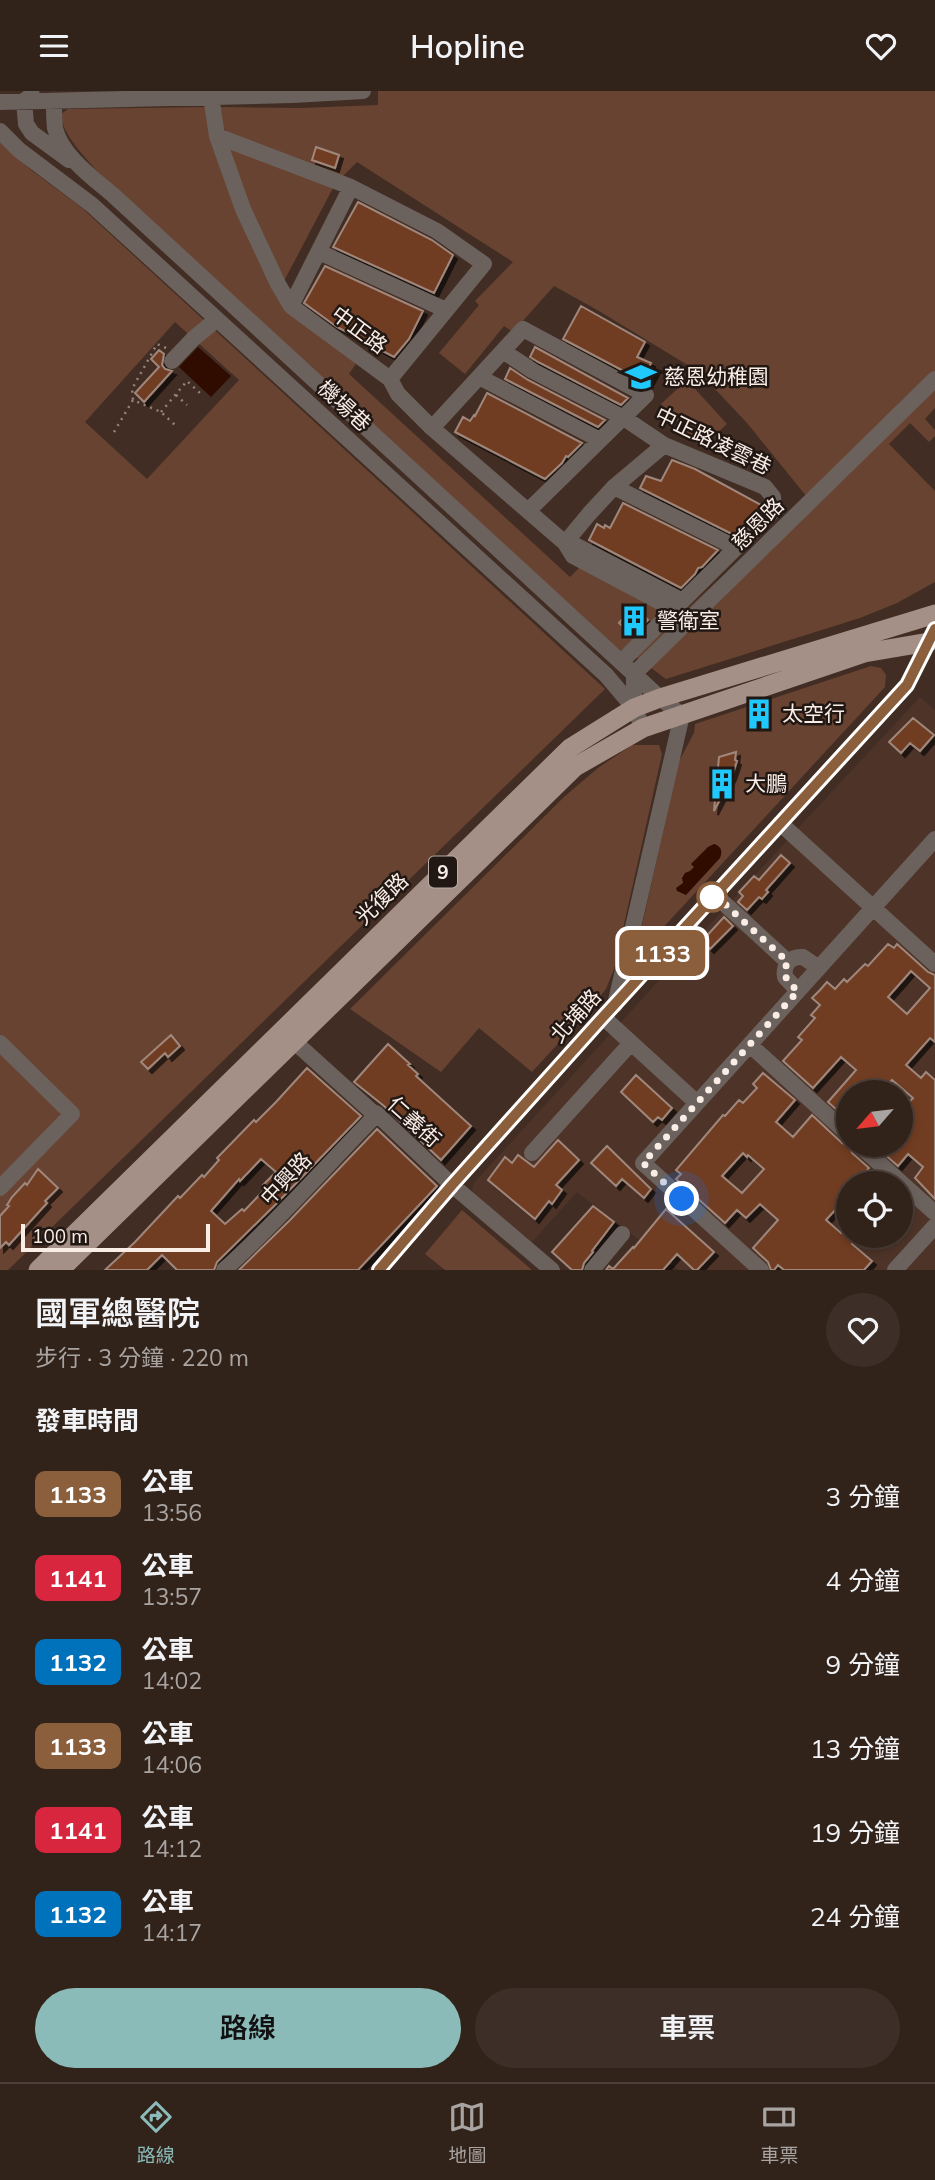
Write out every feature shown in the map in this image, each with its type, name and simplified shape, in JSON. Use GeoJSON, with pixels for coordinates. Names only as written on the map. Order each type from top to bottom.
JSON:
{"type":"FeatureCollection","features":[{"type":"Feature","properties":{"kind":"main road","name":"光復路"},"geometry":{"type":"LineString","coordinates":[[60,1270],[570,748],[634,708],[660,698],[935,614]]}},
{"type":"Feature","properties":{"kind":"main road","name":"光復路"},"geometry":{"type":"LineString","coordinates":[[38,1270],[575,767],[643,728],[864,653],[933,637]]}},
{"type":"Feature","properties":{"kind":"street"},"geometry":{"type":"LineString","coordinates":[[0,101],[30,96],[293,95],[363,91]]}},
{"type":"Feature","properties":{"kind":"street","name":"機場巷"},"geometry":{"type":"LineString","coordinates":[[30,96],[26,124],[32,133],[113,195],[660,698],[682,715]]}},
{"type":"Feature","properties":{"kind":"street","name":"機場巷"},"geometry":{"type":"LineString","coordinates":[[59,96],[55,126],[58,137],[79,168]]}},
{"type":"Feature","properties":{"kind":"street","name":"中正路"},"geometry":{"type":"LineString","coordinates":[[211,96],[217,136],[243,209],[291,306],[390,379],[398,394],[432,428],[565,543],[573,556],[677,605]]}},
{"type":"Feature","properties":{"kind":"street","name":"機場巷"},"geometry":{"type":"LineString","coordinates":[[0,131],[19,150],[92,205],[606,675],[634,708],[643,728]]}},
{"type":"Feature","properties":{"kind":"street"},"geometry":{"type":"LineString","coordinates":[[217,136],[351,187],[436,231],[484,264],[390,379]]}},
{"type":"Feature","properties":{"kind":"street"},"geometry":{"type":"LineString","coordinates":[[291,306],[351,187]]}},
{"type":"Feature","properties":{"kind":"street"},"geometry":{"type":"LineString","coordinates":[[319,252],[446,310]]}},
{"type":"Feature","properties":{"kind":"street"},"geometry":{"type":"LineString","coordinates":[[176,358],[218,319]]}},
{"type":"Feature","properties":{"kind":"street","name":"中正路凌雲巷"},"geometry":{"type":"LineString","coordinates":[[503,351],[523,329],[646,395],[625,418],[664,445],[765,488],[774,497],[774,510],[735,547]]}},
{"type":"Feature","properties":{"kind":"street"},"geometry":{"type":"LineString","coordinates":[[432,428],[503,351],[533,371],[625,418],[528,511]]}},
{"type":"Feature","properties":{"kind":"street"},"geometry":{"type":"LineString","coordinates":[[479,377],[600,440]]}},
{"type":"Feature","properties":{"kind":"street","name":"慈恩路"},"geometry":{"type":"LineString","coordinates":[[634,674],[935,379]]}},
{"type":"Feature","properties":{"kind":"street"},"geometry":{"type":"LineString","coordinates":[[565,543],[614,488],[664,445]]}},
{"type":"Feature","properties":{"kind":"street"},"geometry":{"type":"LineString","coordinates":[[614,488],[735,547],[621,662]]}},
{"type":"Feature","properties":{"kind":"street"},"geometry":{"type":"LineString","coordinates":[[556,629],[570,614]]}},
{"type":"Feature","properties":{"kind":"street","name":"北埔路"},"geometry":{"type":"LineString","coordinates":[[379,1270],[603,1017],[907,685],[933,637]]}},
{"type":"Feature","properties":{"kind":"street"},"geometry":{"type":"LineString","coordinates":[[634,674],[634,708]]}},
{"type":"Feature","properties":{"kind":"street"},"geometry":{"type":"LineString","coordinates":[[614,1005],[682,715]]}},
{"type":"Feature","properties":{"kind":"street"},"geometry":{"type":"LineString","coordinates":[[780,823],[935,964]]}},
{"type":"Feature","properties":{"kind":"street"},"geometry":{"type":"LineString","coordinates":[[761,1270],[643,1163],[935,839]]}},
{"type":"Feature","properties":{"kind":"street"},"geometry":{"type":"LineString","coordinates":[[715,895],[788,962]]}},
{"type":"Feature","properties":{"kind":"street"},"geometry":{"type":"LineString","coordinates":[[798,991],[785,977],[788,962],[803,957],[819,968]]}},
{"type":"Feature","properties":{"kind":"street"},"geometry":{"type":"LineString","coordinates":[[603,1017],[697,1103]]}},
{"type":"Feature","properties":{"kind":"street","name":"仁義街"},"geometry":{"type":"LineString","coordinates":[[287,1035],[452,1185],[552,1270]]}},
{"type":"Feature","properties":{"kind":"street"},"geometry":{"type":"LineString","coordinates":[[0,1043],[72,1114],[0,1188]]}},
{"type":"Feature","properties":{"kind":"street"},"geometry":{"type":"LineString","coordinates":[[533,1153],[631,1043]]}},
{"type":"Feature","properties":{"kind":"street"},"geometry":{"type":"LineString","coordinates":[[750,1045],[836,1123]]}},
{"type":"Feature","properties":{"kind":"street","name":"中興路"},"geometry":{"type":"LineString","coordinates":[[224,1270],[267,1232],[285,1209],[377,1114]]}},
{"type":"Feature","properties":{"kind":"street"},"geometry":{"type":"LineString","coordinates":[[872,1157],[935,1213]]}},
{"type":"Feature","properties":{"kind":"street"},"geometry":{"type":"LineString","coordinates":[[895,1270],[935,1226]]}},
{"type":"Feature","properties":{"kind":"street"},"geometry":{"type":"LineString","coordinates":[[592,1270],[622,1234]]}},
{"type":"Feature","properties":{"kind":"path"},"geometry":{"type":"LineString","coordinates":[[114,432],[133,400],[131,389],[157,344],[176,358]]}},
{"type":"Feature","properties":{"kind":"path"},"geometry":{"type":"LineString","coordinates":[[161,412],[187,381],[201,394]]}},
{"type":"Feature","properties":{"kind":"path"},"geometry":{"type":"LineString","coordinates":[[176,394],[187,405]]}},
{"type":"Feature","properties":{"kind":"path"},"geometry":{"type":"LineString","coordinates":[[133,400],[161,412],[176,426]]}},
{"type":"Feature","properties":{"kind":"shaded area"},"geometry":{"type":"Polygon","coordinates":[[[378,91],[935,91],[935,408],[925,419],[935,430],[935,436],[929,442],[910,423],[889,444],[935,491],[935,582],[897,603],[860,618],[666,679],[636,657],[807,497],[747,423],[699,372],[554,286],[513,332],[504,326],[465,374],[439,353],[479,305],[475,301],[513,262],[357,162],[341,178],[227,134],[220,122],[220,107],[378,105],[378,91]]]}},
{"type":"Feature","properties":{"kind":"shaded area"},"geometry":{"type":"Polygon","coordinates":[[[207,107],[264,270],[357,362],[349,374],[570,577],[580,567],[655,603],[661,614],[652,623],[634,607],[619,623],[636,638],[620,651],[97,171],[69,137],[61,114],[68,109],[207,107]]]}},
{"type":"Feature","properties":{"kind":"shaded area"},"geometry":{"type":"Polygon","coordinates":[[[0,142],[31,170],[82,208],[605,689],[8,1270],[0,1270],[0,142]],[[175,322],[85,422],[147,479],[239,380],[175,322]]]}},
{"type":"Feature","properties":{"kind":"shaded area"},"geometry":{"type":"Polygon","coordinates":[[[225,144],[334,186],[283,283],[264,243],[225,144]]]}},
{"type":"Feature","properties":{"kind":"shaded area"},"geometry":{"type":"Polygon","coordinates":[[[198,347],[231,376],[211,397],[179,367],[198,347]]]}},
{"type":"Feature","properties":{"kind":"shaded area"},"geometry":{"type":"Polygon","coordinates":[[[687,380],[727,424],[701,448],[661,404],[687,380]]]}},
{"type":"Feature","properties":{"kind":"shaded area"},"geometry":{"type":"Polygon","coordinates":[[[871,666],[881,668],[886,675],[885,687],[648,944],[641,943],[639,939],[679,761],[694,733],[695,724],[871,666]]]}},
{"type":"Feature","properties":{"kind":"shaded area"},"geometry":{"type":"Polygon","coordinates":[[[920,697],[935,710],[935,1270],[678,1270],[577,1192],[532,1242],[472,1193],[473,1184],[920,697]]]}},
{"type":"Feature","properties":{"kind":"shaded area"},"geometry":{"type":"Polygon","coordinates":[[[632,745],[659,745],[662,754],[614,969],[606,989],[532,1072],[479,1028],[441,1072],[350,1009],[565,796],[598,768],[632,745]]]}},
{"type":"Feature","properties":{"kind":"shaded area"},"geometry":{"type":"Polygon","coordinates":[[[714,844],[721,849],[720,858],[686,895],[677,891],[676,888],[683,883],[685,873],[694,867],[691,864],[714,844]]]}},
{"type":"Feature","properties":{"kind":"shaded area"},"geometry":{"type":"Polygon","coordinates":[[[462,1210],[532,1270],[445,1270],[425,1254],[462,1210]]]}},
{"type":"Feature","properties":{"kind":"building"},"geometry":{"type":"Polygon","coordinates":[[[316,147],[339,155],[335,168],[312,160],[316,147]]]}},
{"type":"Feature","properties":{"kind":"building"},"geometry":{"type":"Polygon","coordinates":[[[358,202],[432,240],[453,255],[434,293],[333,247],[358,202]]]}},
{"type":"Feature","properties":{"kind":"building"},"geometry":{"type":"Polygon","coordinates":[[[325,266],[423,311],[409,339],[394,357],[337,327],[304,303],[325,266]]]}},
{"type":"Feature","properties":{"kind":"building"},"geometry":{"type":"Polygon","coordinates":[[[581,306],[645,342],[637,357],[651,363],[649,367],[655,371],[648,384],[563,339],[581,306]]]}},
{"type":"Feature","properties":{"kind":"building"},"geometry":{"type":"Polygon","coordinates":[[[535,347],[628,398],[621,405],[538,362],[530,357],[535,347]]]}},
{"type":"Feature","properties":{"kind":"building"},"geometry":{"type":"Polygon","coordinates":[[[159,350],[164,354],[162,365],[172,371],[144,402],[135,393],[159,367],[151,359],[159,350]]]}},
{"type":"Feature","properties":{"kind":"building"},"geometry":{"type":"Polygon","coordinates":[[[510,368],[605,420],[598,427],[505,379],[510,368]]]}},
{"type":"Feature","properties":{"kind":"building"},"geometry":{"type":"Polygon","coordinates":[[[487,393],[582,443],[545,479],[455,432],[463,417],[470,421],[475,416],[487,393]]]}},
{"type":"Feature","properties":{"kind":"building"},"geometry":{"type":"Polygon","coordinates":[[[672,460],[695,469],[763,506],[734,535],[640,488],[646,476],[661,481],[672,460]]]}},
{"type":"Feature","properties":{"kind":"building"},"geometry":{"type":"Polygon","coordinates":[[[623,503],[718,550],[681,588],[589,540],[597,524],[610,528],[623,503]]]}},
{"type":"Feature","properties":{"kind":"building","name":"警衛室"},"geometry":{"type":"Polygon","coordinates":[[[634,606],[648,620],[631,634],[619,623],[634,606]]]}},
{"type":"Feature","properties":{"kind":"building"},"geometry":{"type":"Polygon","coordinates":[[[913,718],[934,735],[920,751],[910,743],[901,753],[889,742],[913,718]]]}},
{"type":"Feature","properties":{"kind":"building","name":"大鵬"},"geometry":{"type":"Polygon","coordinates":[[[736,752],[737,761],[732,776],[714,811],[719,757],[736,752]]]}},
{"type":"Feature","properties":{"kind":"building"},"geometry":{"type":"Polygon","coordinates":[[[781,855],[790,863],[766,890],[768,892],[762,899],[759,897],[747,910],[738,902],[743,896],[739,892],[754,876],[759,880],[781,855]]]}},
{"type":"Feature","properties":{"kind":"building"},"geometry":{"type":"Polygon","coordinates":[[[724,917],[733,926],[710,949],[702,941],[724,917]]]}},
{"type":"Feature","properties":{"kind":"building"},"geometry":{"type":"Polygon","coordinates":[[[888,944],[894,948],[897,944],[928,972],[935,975],[935,1042],[930,1038],[906,1065],[921,1078],[926,1072],[935,1080],[935,1199],[915,1178],[923,1167],[911,1157],[914,1157],[914,1080],[847,1080],[856,1070],[841,1057],[813,1088],[783,1061],[802,1040],[798,1037],[815,1018],[811,1015],[820,1005],[812,998],[827,982],[835,989],[844,979],[847,982],[865,964],[868,966],[888,944]],[[911,971],[888,997],[907,1014],[930,988],[911,971]]]}},
{"type":"Feature","properties":{"kind":"building"},"geometry":{"type":"Polygon","coordinates":[[[171,1035],[180,1046],[168,1057],[165,1053],[148,1069],[141,1062],[171,1035]]]}},
{"type":"Feature","properties":{"kind":"building"},"geometry":{"type":"Polygon","coordinates":[[[388,1044],[410,1064],[408,1065],[418,1074],[416,1076],[471,1126],[441,1160],[384,1106],[354,1082],[388,1044]]]}},
{"type":"Feature","properties":{"kind":"building"},"geometry":{"type":"Polygon","coordinates":[[[307,1068],[361,1116],[217,1262],[214,1270],[177,1270],[162,1255],[147,1270],[105,1270],[178,1196],[180,1198],[202,1175],[204,1177],[219,1160],[217,1158],[276,1102],[307,1068]],[[261,1159],[211,1211],[225,1224],[242,1209],[244,1211],[266,1188],[263,1185],[276,1172],[261,1159]]]}},
{"type":"Feature","properties":{"kind":"building"},"geometry":{"type":"Polygon","coordinates":[[[763,1073],[795,1100],[776,1122],[793,1137],[812,1115],[836,1137],[836,1157],[857,1157],[869,1168],[866,1171],[836,1171],[836,1209],[826,1220],[836,1229],[836,1248],[857,1248],[872,1261],[864,1270],[784,1270],[778,1265],[771,1270],[768,1262],[753,1248],[778,1220],[760,1204],[746,1218],[737,1210],[725,1223],[676,1179],[681,1174],[676,1170],[723,1115],[739,1100],[743,1103],[757,1088],[753,1084],[763,1073]],[[743,1153],[722,1176],[742,1193],[764,1169],[748,1155],[747,1157],[743,1153]]]}},
{"type":"Feature","properties":{"kind":"building"},"geometry":{"type":"Polygon","coordinates":[[[636,1075],[672,1108],[662,1120],[658,1117],[653,1122],[621,1092],[636,1075]]]}},
{"type":"Feature","properties":{"kind":"building"},"geometry":{"type":"Polygon","coordinates":[[[836,1093],[836,1109],[828,1102],[836,1093]]]}},
{"type":"Feature","properties":{"kind":"building"},"geometry":{"type":"Polygon","coordinates":[[[377,1129],[437,1186],[358,1270],[239,1270],[290,1220],[377,1129]]]}},
{"type":"Feature","properties":{"kind":"building"},"geometry":{"type":"Polygon","coordinates":[[[558,1140],[579,1160],[556,1185],[562,1190],[552,1204],[549,1201],[535,1219],[488,1180],[505,1157],[512,1163],[518,1155],[534,1167],[558,1140]]]}},
{"type":"Feature","properties":{"kind":"building"},"geometry":{"type":"Polygon","coordinates":[[[607,1146],[651,1189],[644,1198],[622,1179],[616,1186],[591,1163],[607,1146]]]}},
{"type":"Feature","properties":{"kind":"building"},"geometry":{"type":"Polygon","coordinates":[[[888,1157],[906,1157],[898,1166],[888,1157]]]}},
{"type":"Feature","properties":{"kind":"building"},"geometry":{"type":"Polygon","coordinates":[[[38,1169],[58,1188],[9,1245],[6,1242],[0,1248],[0,1216],[9,1206],[7,1205],[12,1197],[25,1183],[27,1185],[38,1169]]]}},
{"type":"Feature","properties":{"kind":"building"},"geometry":{"type":"Polygon","coordinates":[[[593,1206],[614,1222],[584,1263],[582,1270],[572,1270],[552,1252],[593,1206]]]}},
{"type":"Feature","properties":{"kind":"building"},"geometry":{"type":"Polygon","coordinates":[[[666,1209],[714,1252],[697,1270],[677,1254],[663,1270],[606,1270],[609,1266],[613,1269],[634,1248],[666,1209]]]}},
{"type":"Feature","properties":{"kind":"bus line","name":"1133"},"geometry":{"type":"LineString","coordinates":[[379,1270],[603,1017],[907,685],[935,629]]}},
{"type":"Feature","properties":{"kind":"place","name":"慈恩幼稚園"},"geometry":{"type":"Point","coordinates":[641,377]}},
{"type":"Feature","properties":{"kind":"place","name":"警衛室"},"geometry":{"type":"Point","coordinates":[634,621]}},
{"type":"Feature","properties":{"kind":"place","name":"太空行"},"geometry":{"type":"Point","coordinates":[759,714]}},
{"type":"Feature","properties":{"kind":"place","name":"大鵬"},"geometry":{"type":"Point","coordinates":[722,784]}},
{"type":"Feature","properties":{"kind":"route"},"geometry":{"type":"LineString","coordinates":[[682,1199],[643,1163],[798,991],[785,977],[785,966],[788,962],[715,895],[712,897]]}}]}
